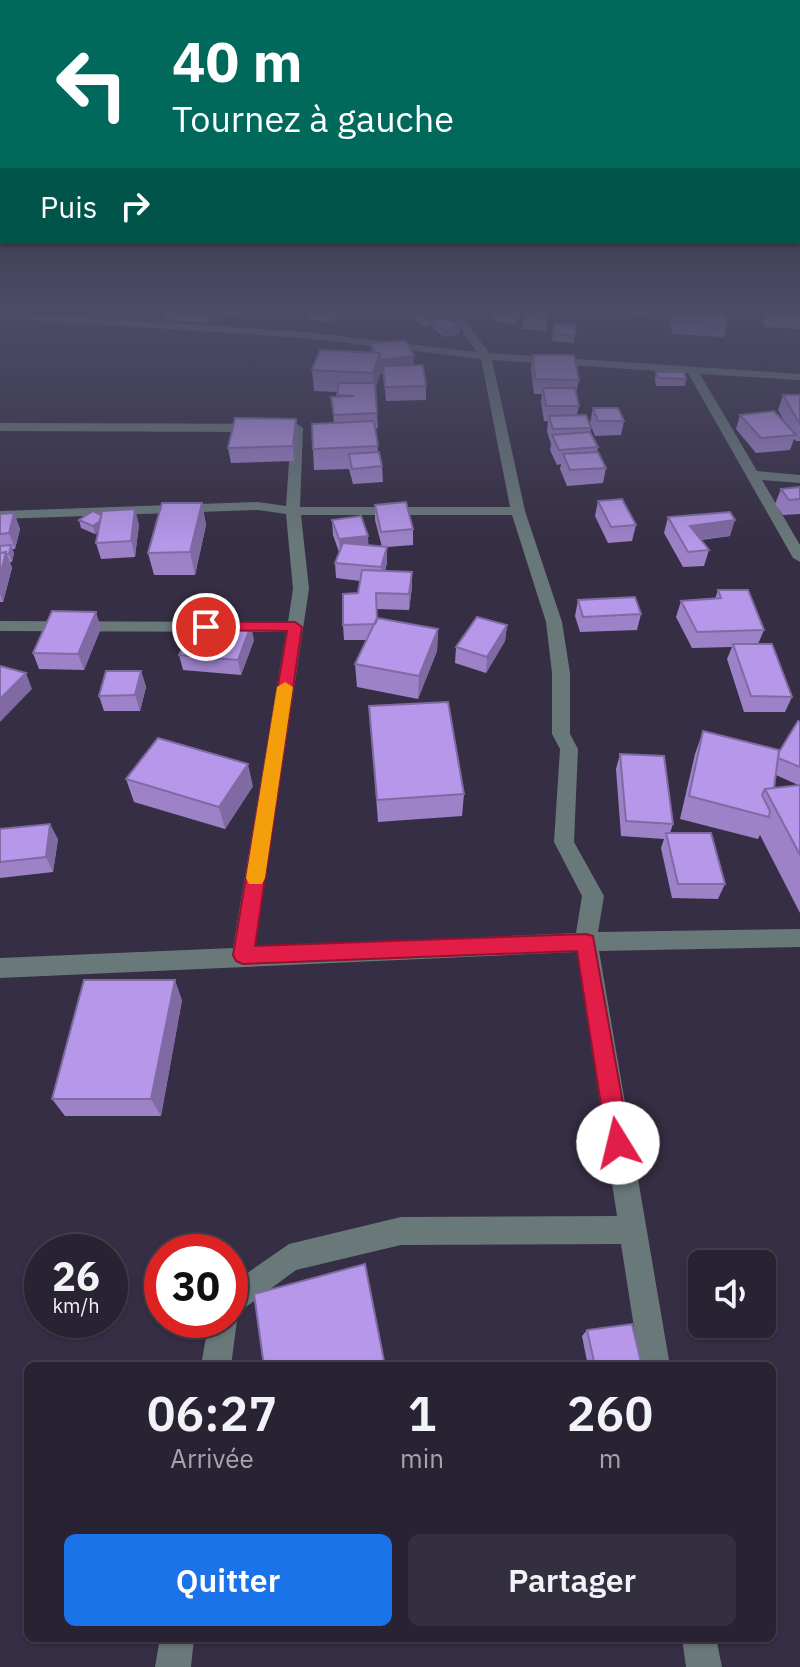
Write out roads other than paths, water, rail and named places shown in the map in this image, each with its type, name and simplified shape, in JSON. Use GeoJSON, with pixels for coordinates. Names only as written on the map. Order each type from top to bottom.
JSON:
{"type":"FeatureCollection","features":[{"type":"Feature","properties":{"kind":"street"},"geometry":{"type":"LineString","coordinates":[[493,390],[518,511],[554,622],[561,673],[561,734],[569,749],[564,842],[593,896],[586,942],[654,1362]]}},
{"type":"Feature","properties":{"kind":"street"},"geometry":{"type":"LineString","coordinates":[[703,390],[800,558]]}},
{"type":"Feature","properties":{"kind":"street"},"geometry":{"type":"LineString","coordinates":[[0,427],[294,427],[299,433],[293,511],[301,589],[243,955]]}},
{"type":"Feature","properties":{"kind":"street"},"geometry":{"type":"LineString","coordinates":[[752,475],[800,479]]}},
{"type":"Feature","properties":{"kind":"street"},"geometry":{"type":"LineString","coordinates":[[0,515],[258,506],[293,511],[518,511]]}},
{"type":"Feature","properties":{"kind":"street"},"geometry":{"type":"LineString","coordinates":[[0,626],[295,627]]}},
{"type":"Feature","properties":{"kind":"street"},"geometry":{"type":"LineString","coordinates":[[0,968],[586,942],[800,938]]}},
{"type":"Feature","properties":{"kind":"street"},"geometry":{"type":"LineString","coordinates":[[248,1289],[289,1258],[401,1231],[632,1230]]}},
{"type":"Feature","properties":{"kind":"street"},"geometry":{"type":"LineString","coordinates":[[217,1362],[220,1338]]}},
{"type":"Feature","properties":{"kind":"street"},"geometry":{"type":"LineString","coordinates":[[173,1667],[176,1642]]}},
{"type":"Feature","properties":{"kind":"street"},"geometry":{"type":"LineString","coordinates":[[700,1642],[704,1667]]}}]}
